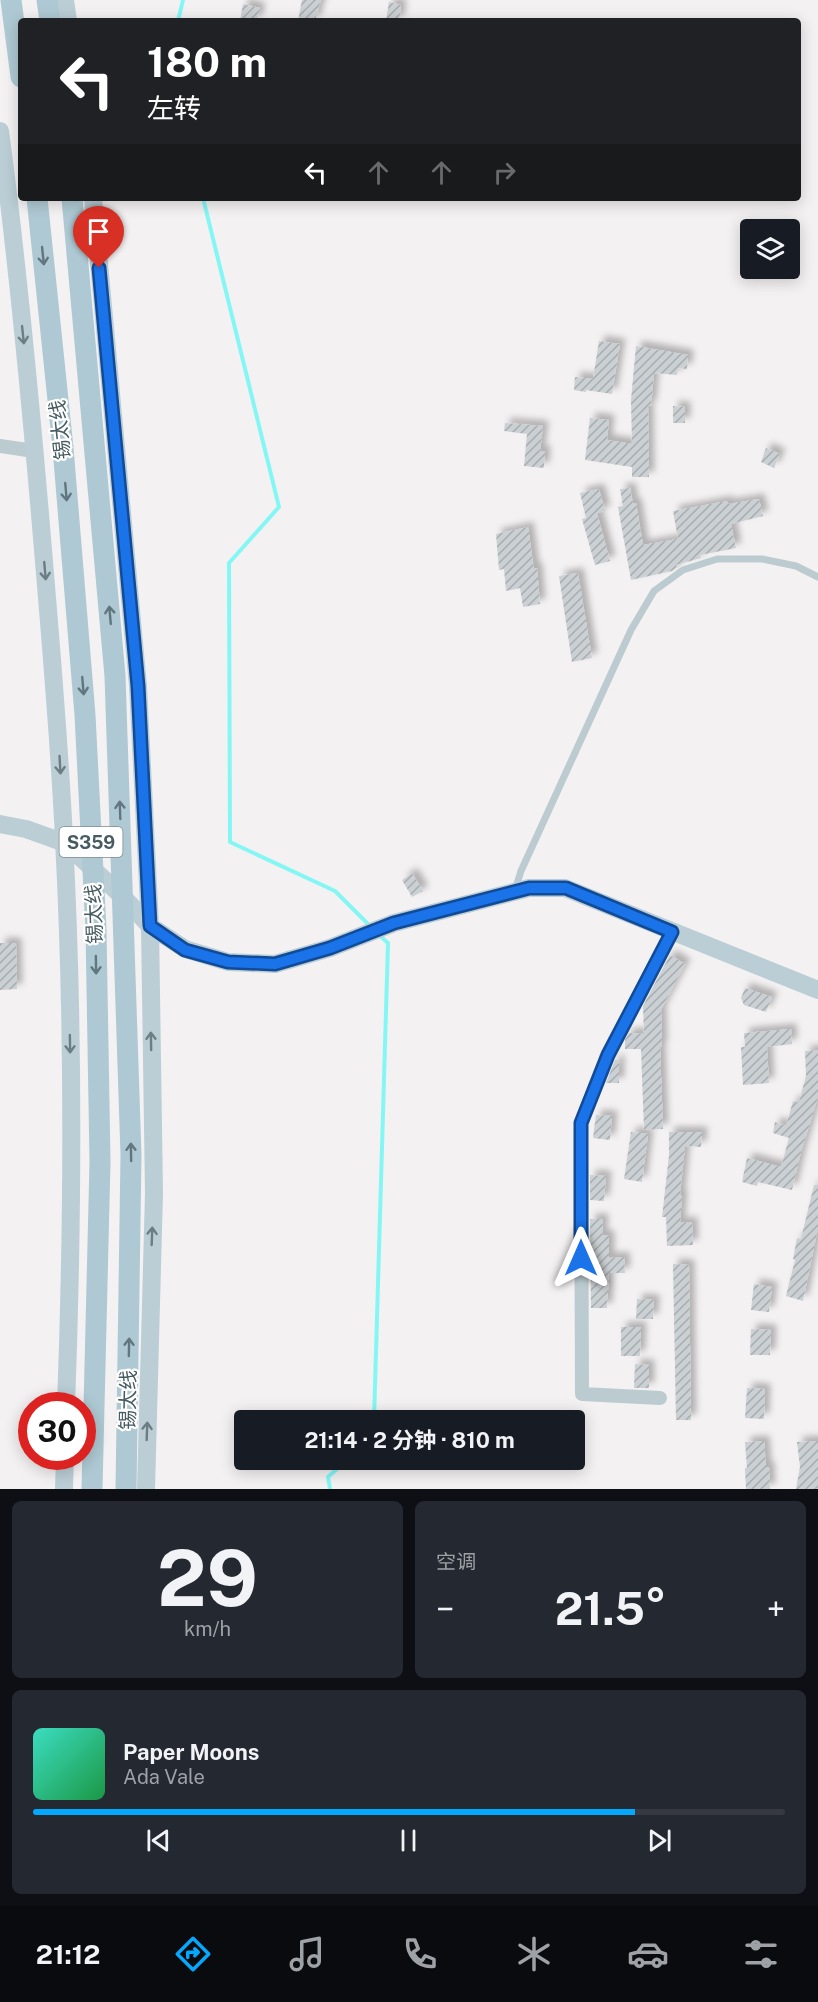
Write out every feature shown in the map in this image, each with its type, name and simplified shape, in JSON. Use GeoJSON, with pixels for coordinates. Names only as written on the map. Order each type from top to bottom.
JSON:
{"type":"FeatureCollection","features":[{"type":"Feature","properties":{"kind":"main road"},"geometry":{"type":"LineString","coordinates":[[11,0],[18,53]]}},
{"type":"Feature","properties":{"kind":"main road"},"geometry":{"type":"LineString","coordinates":[[47,0],[50,18]]}},
{"type":"Feature","properties":{"kind":"main road"},"geometry":{"type":"LineString","coordinates":[[65,0],[68,18]]}},
{"type":"Feature","properties":{"kind":"main road"},"geometry":{"type":"LineString","coordinates":[[0,130],[34,451],[57,717],[65,843],[72,1162],[66,1392]]}},
{"type":"Feature","properties":{"kind":"main road","name":"锡太线"},"geometry":{"type":"LineString","coordinates":[[37,201],[63,448],[85,715],[93,868],[100,1162],[92,1489]]}},
{"type":"Feature","properties":{"kind":"main road","name":"锡太线"},"geometry":{"type":"LineString","coordinates":[[72,201],[115,676],[131,1155],[126,1489]]}},
{"type":"Feature","properties":{"kind":"main road"},"geometry":{"type":"LineString","coordinates":[[93,201],[138,686],[150,926],[154,1193],[146,1489]]}},
{"type":"Feature","properties":{"kind":"main road"},"geometry":{"type":"LineString","coordinates":[[0,824],[26,829],[65,843],[123,897],[150,926],[185,950],[228,962],[275,964],[330,948],[394,923],[529,888],[566,888],[818,990]]}},
{"type":"Feature","properties":{"kind":"main road"},"geometry":{"type":"LineString","coordinates":[[64,1489],[65,1470]]}},
{"type":"Feature","properties":{"kind":"street"},"geometry":{"type":"LineString","coordinates":[[0,446],[34,451]]}},
{"type":"Feature","properties":{"kind":"street"},"geometry":{"type":"LineString","coordinates":[[660,1398],[582,1394],[581,1123],[608,1055],[672,932]]}},
{"type":"Feature","properties":{"kind":"lane"},"geometry":{"type":"LineString","coordinates":[[514,892],[631,630],[654,591],[683,570],[717,559],[762,559],[796,566],[818,577]]}},
{"type":"Feature","properties":{"kind":"building"},"geometry":{"type":"Polygon","coordinates":[[[302,0],[321,0],[316,18],[299,18],[302,0]]]}},
{"type":"Feature","properties":{"kind":"building"},"geometry":{"type":"Polygon","coordinates":[[[389,2],[401,5],[399,18],[386,18],[389,2]]]}},
{"type":"Feature","properties":{"kind":"building"},"geometry":{"type":"Polygon","coordinates":[[[243,4],[260,8],[258,18],[241,18],[243,4]]]}},
{"type":"Feature","properties":{"kind":"building"},"geometry":{"type":"Polygon","coordinates":[[[599,341],[620,344],[612,394],[574,390],[575,377],[593,379],[599,341]]]}},
{"type":"Feature","properties":{"kind":"building"},"geometry":{"type":"Polygon","coordinates":[[[636,346],[688,355],[687,369],[678,368],[677,375],[654,373],[651,406],[648,405],[649,477],[632,477],[632,467],[585,460],[590,418],[609,420],[607,440],[632,444],[631,400],[636,346]]]}},
{"type":"Feature","properties":{"kind":"building"},"geometry":{"type":"Polygon","coordinates":[[[673,406],[685,407],[685,423],[673,423],[673,406]]]}},
{"type":"Feature","properties":{"kind":"building"},"geometry":{"type":"Polygon","coordinates":[[[505,423],[543,426],[540,451],[545,451],[544,468],[524,466],[527,434],[504,431],[505,423]]]}},
{"type":"Feature","properties":{"kind":"building"},"geometry":{"type":"Polygon","coordinates":[[[766,448],[780,454],[774,468],[761,462],[766,448]]]}},
{"type":"Feature","properties":{"kind":"building"},"geometry":{"type":"Polygon","coordinates":[[[630,488],[633,504],[636,503],[643,545],[678,539],[673,511],[727,501],[728,504],[759,499],[763,516],[731,524],[736,548],[700,555],[701,558],[676,565],[677,567],[672,571],[631,580],[618,507],[623,506],[620,489],[630,488]]]}},
{"type":"Feature","properties":{"kind":"building"},"geometry":{"type":"Polygon","coordinates":[[[599,489],[605,511],[597,513],[610,561],[595,565],[582,519],[586,518],[580,493],[599,489]]]}},
{"type":"Feature","properties":{"kind":"building"},"geometry":{"type":"Polygon","coordinates":[[[528,527],[534,569],[537,568],[540,604],[523,607],[520,588],[506,591],[504,569],[499,570],[496,534],[528,527]]]}},
{"type":"Feature","properties":{"kind":"building"},"geometry":{"type":"Polygon","coordinates":[[[578,573],[592,658],[572,662],[559,576],[578,573]]]}},
{"type":"Feature","properties":{"kind":"building"},"geometry":{"type":"Polygon","coordinates":[[[412,873],[423,891],[412,897],[402,880],[412,873]]]}},
{"type":"Feature","properties":{"kind":"building"},"geometry":{"type":"Polygon","coordinates":[[[0,943],[16,943],[17,989],[0,990],[0,943]]]}},
{"type":"Feature","properties":{"kind":"building"},"geometry":{"type":"Polygon","coordinates":[[[670,955],[685,964],[661,1010],[663,1129],[644,1130],[641,1049],[625,1049],[625,1040],[629,1033],[644,1034],[643,1006],[670,955]]]}},
{"type":"Feature","properties":{"kind":"building"},"geometry":{"type":"Polygon","coordinates":[[[745,988],[772,997],[766,1012],[744,1005],[741,998],[745,988]]]}},
{"type":"Feature","properties":{"kind":"building"},"geometry":{"type":"Polygon","coordinates":[[[791,1029],[792,1044],[767,1047],[769,1083],[743,1085],[741,1047],[745,1047],[744,1033],[791,1029]]]}},
{"type":"Feature","properties":{"kind":"building"},"geometry":{"type":"Polygon","coordinates":[[[818,1050],[818,1097],[792,1190],[758,1182],[757,1186],[742,1182],[747,1158],[781,1167],[789,1138],[773,1133],[775,1122],[786,1126],[793,1101],[799,1102],[806,1076],[805,1051],[818,1050]]]}},
{"type":"Feature","properties":{"kind":"building"},"geometry":{"type":"Polygon","coordinates":[[[615,1060],[619,1060],[619,1083],[606,1083],[615,1060]]]}},
{"type":"Feature","properties":{"kind":"building"},"geometry":{"type":"Polygon","coordinates":[[[596,1115],[612,1116],[610,1140],[593,1138],[596,1115]]]}},
{"type":"Feature","properties":{"kind":"building"},"geometry":{"type":"Polygon","coordinates":[[[631,1132],[648,1134],[642,1182],[624,1179],[631,1132]]]}},
{"type":"Feature","properties":{"kind":"building"},"geometry":{"type":"Polygon","coordinates":[[[669,1132],[702,1132],[701,1147],[685,1146],[680,1195],[682,1195],[680,1223],[692,1222],[693,1245],[667,1246],[666,1217],[662,1217],[669,1156],[669,1132]]]}},
{"type":"Feature","properties":{"kind":"building"},"geometry":{"type":"Polygon","coordinates":[[[590,1175],[606,1176],[604,1201],[590,1200],[590,1175]]]}},
{"type":"Feature","properties":{"kind":"building"},"geometry":{"type":"Polygon","coordinates":[[[814,1185],[818,1185],[818,1228],[803,1301],[786,1296],[795,1260],[793,1259],[797,1238],[801,1239],[814,1185]]]}},
{"type":"Feature","properties":{"kind":"building"},"geometry":{"type":"Polygon","coordinates":[[[590,1219],[603,1219],[602,1235],[609,1236],[609,1258],[624,1257],[625,1273],[609,1273],[607,1308],[591,1308],[590,1219]]]}},
{"type":"Feature","properties":{"kind":"building"},"geometry":{"type":"Polygon","coordinates":[[[673,1264],[689,1265],[691,1420],[676,1420],[673,1264]]]}},
{"type":"Feature","properties":{"kind":"building"},"geometry":{"type":"Polygon","coordinates":[[[754,1284],[772,1287],[769,1312],[751,1310],[754,1284]]]}},
{"type":"Feature","properties":{"kind":"building"},"geometry":{"type":"Polygon","coordinates":[[[637,1299],[654,1300],[653,1319],[636,1319],[637,1299]]]}},
{"type":"Feature","properties":{"kind":"building"},"geometry":{"type":"Polygon","coordinates":[[[621,1327],[641,1327],[640,1356],[621,1356],[621,1327]]]}},
{"type":"Feature","properties":{"kind":"building"},"geometry":{"type":"Polygon","coordinates":[[[751,1329],[771,1330],[770,1355],[750,1355],[751,1329]]]}},
{"type":"Feature","properties":{"kind":"building"},"geometry":{"type":"Polygon","coordinates":[[[635,1364],[649,1365],[649,1388],[634,1388],[635,1364]]]}},
{"type":"Feature","properties":{"kind":"building"},"geometry":{"type":"Polygon","coordinates":[[[747,1388],[765,1389],[764,1419],[745,1418],[747,1388]]]}},
{"type":"Feature","properties":{"kind":"building"},"geometry":{"type":"Polygon","coordinates":[[[764,1441],[770,1489],[746,1489],[745,1442],[764,1441]]]}},
{"type":"Feature","properties":{"kind":"building"},"geometry":{"type":"Polygon","coordinates":[[[818,1441],[818,1489],[796,1489],[800,1467],[797,1442],[818,1441]]]}},
{"type":"Feature","properties":{"kind":"waterway"},"geometry":{"type":"LineString","coordinates":[[179,18],[183,0]]}},
{"type":"Feature","properties":{"kind":"waterway"},"geometry":{"type":"LineString","coordinates":[[204,201],[279,507],[229,563],[230,842],[335,891],[370,926]]}},
{"type":"Feature","properties":{"kind":"waterway"},"geometry":{"type":"LineString","coordinates":[[374,1410],[388,943],[380,936]]}},
{"type":"Feature","properties":{"kind":"waterway"},"geometry":{"type":"LineString","coordinates":[[330,1489],[328,1477],[336,1470]]}},
{"type":"Feature","properties":{"kind":"route"},"geometry":{"type":"LineString","coordinates":[[99,268],[138,686],[150,926],[185,950],[228,962],[275,964],[330,948],[394,923],[529,888],[566,888],[672,932],[608,1055],[581,1123],[581,1258]]}}]}
